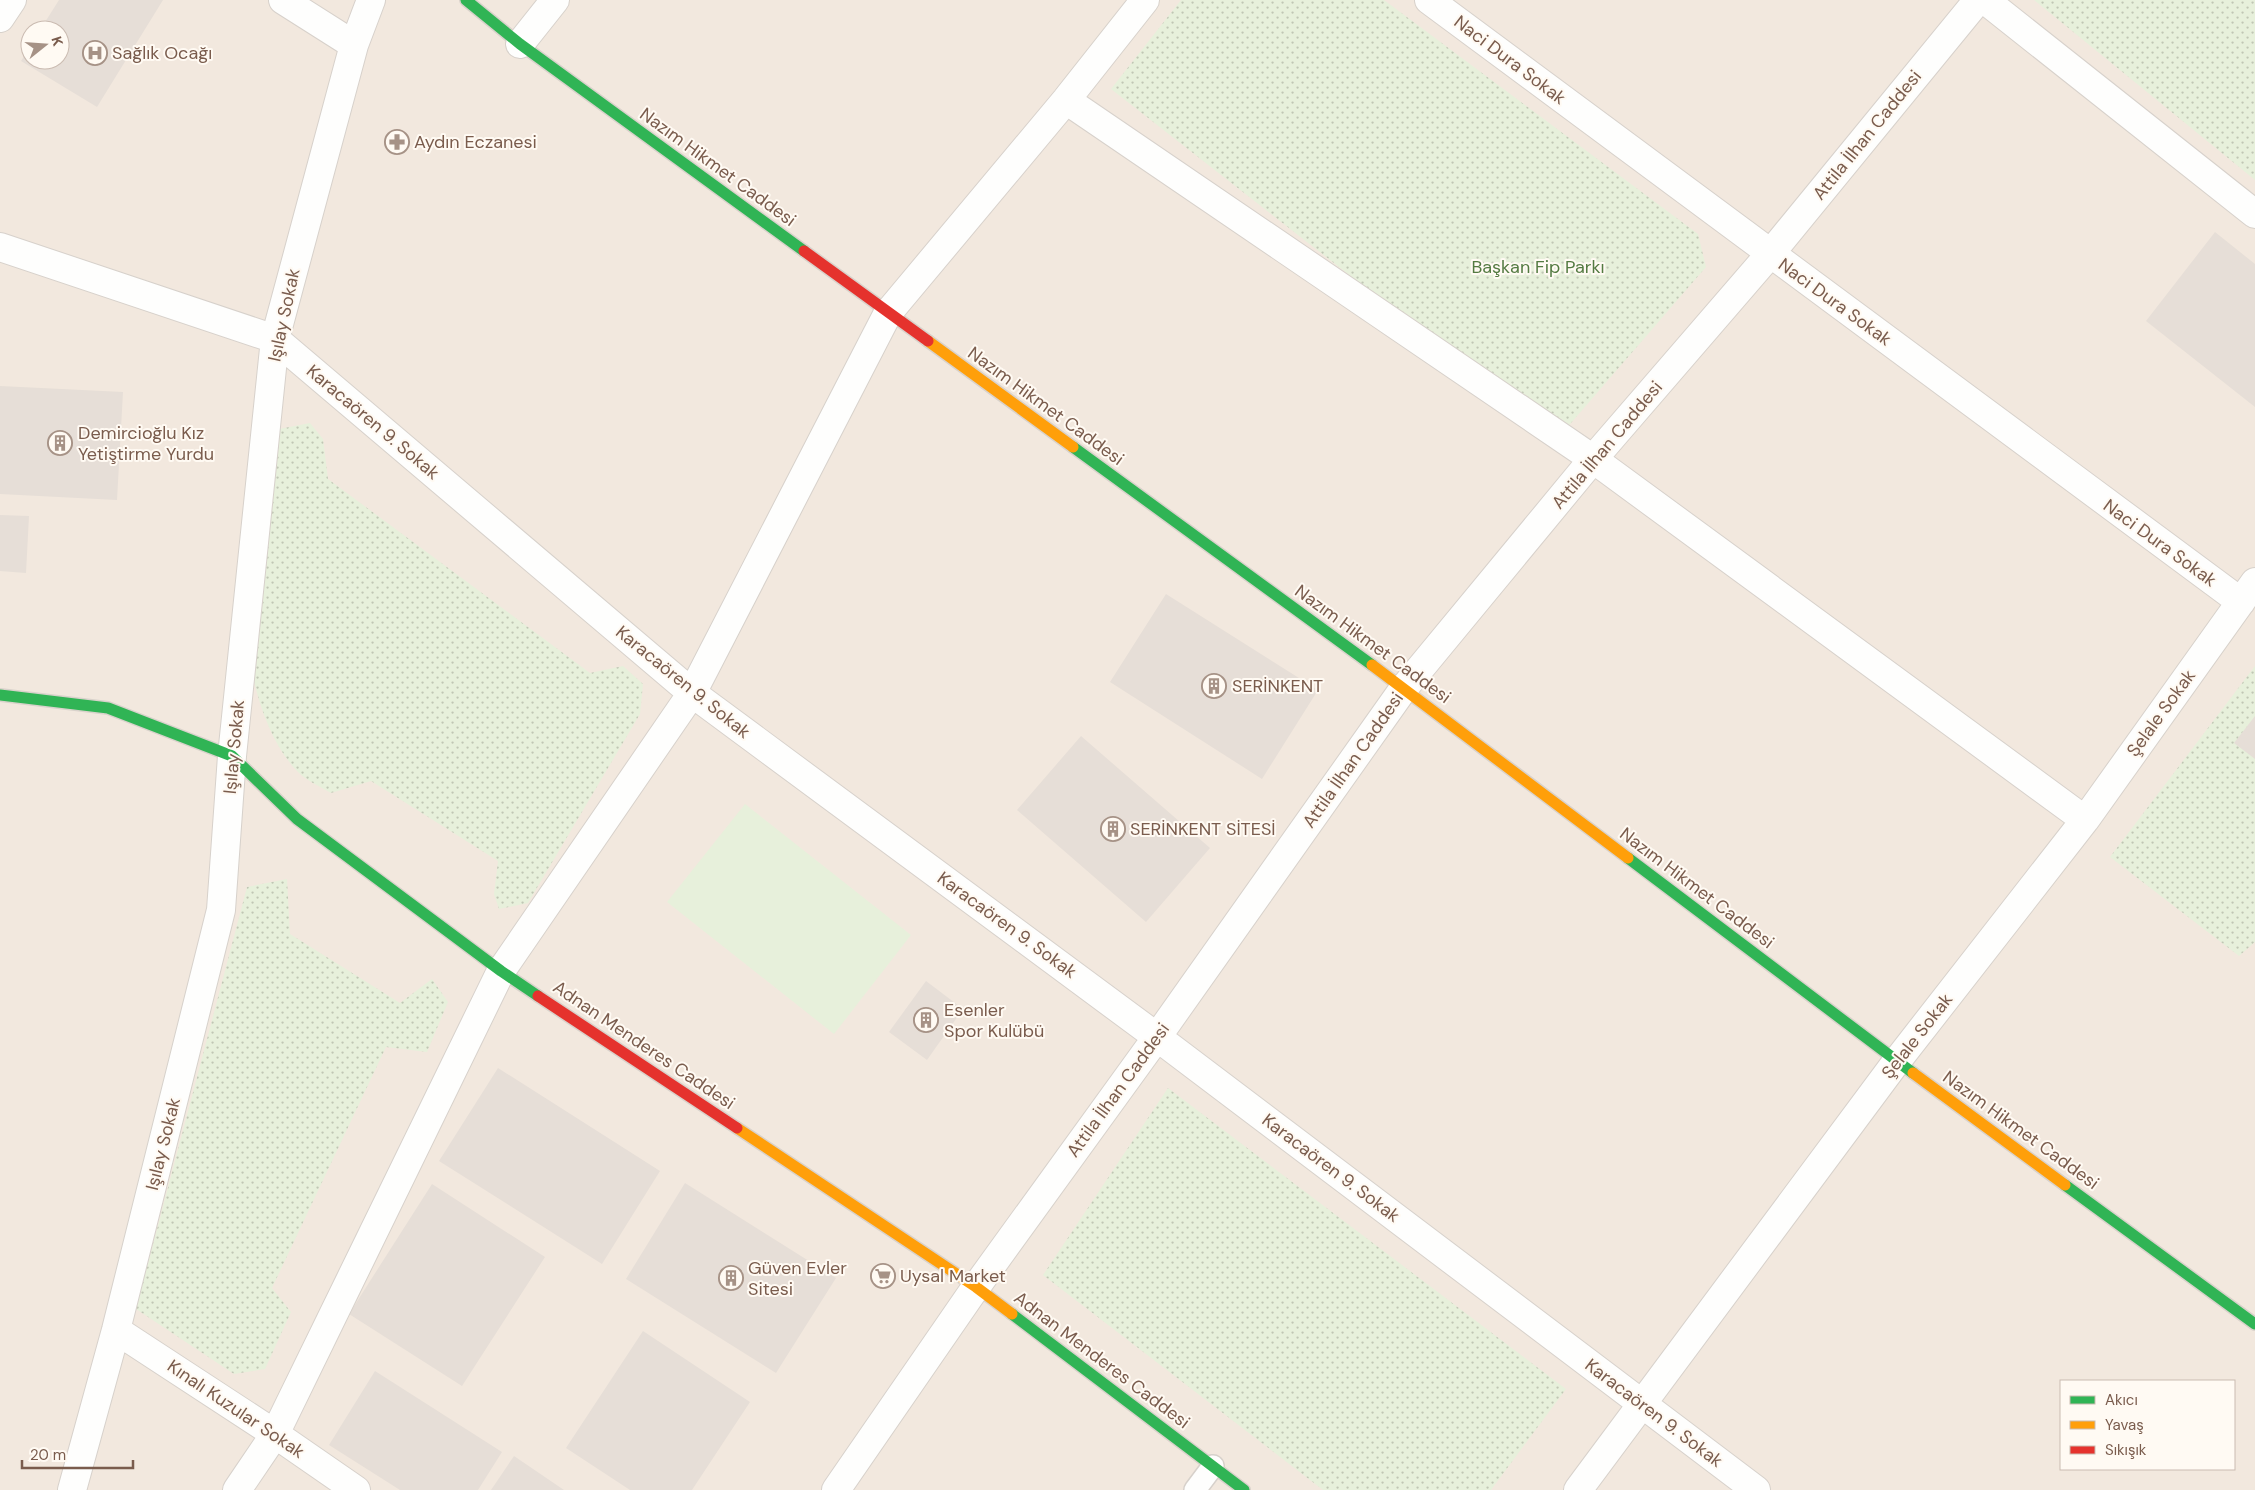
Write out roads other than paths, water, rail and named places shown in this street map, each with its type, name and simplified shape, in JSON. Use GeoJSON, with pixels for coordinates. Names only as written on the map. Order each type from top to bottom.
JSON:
{"type":"FeatureCollection","features":[{"type":"Feature","properties":{"kind":"street"},"geometry":{"type":"LineString","coordinates":[[0,18],[12,0]]}},
{"type":"Feature","properties":{"kind":"street"},"geometry":{"type":"LineString","coordinates":[[283,0],[354,45]]}},
{"type":"Feature","properties":{"kind":"street","name":"Işılay Sokak"},"geometry":{"type":"LineString","coordinates":[[72,1490],[116,1330],[222,910],[232,756],[276,339],[354,45],[371,0]]}},
{"type":"Feature","properties":{"kind":"street","name":"Nazım Hikmet Caddesi"},"geometry":{"type":"LineString","coordinates":[[466,0],[520,44],[1404,688],[1897,1061],[2255,1324]]}},
{"type":"Feature","properties":{"kind":"street"},"geometry":{"type":"LineString","coordinates":[[520,44],[555,0]]}},
{"type":"Feature","properties":{"kind":"street"},"geometry":{"type":"LineString","coordinates":[[237,1490],[276,1434],[501,971],[692,693],[888,313],[1066,100],[1145,0]]}},
{"type":"Feature","properties":{"kind":"street","name":"Attila İlhan Caddesi"},"geometry":{"type":"LineString","coordinates":[[836,1490],[976,1287],[1157,1037],[1404,688],[1594,459],[1770,254],[1978,0]]}},
{"type":"Feature","properties":{"kind":"street"},"geometry":{"type":"LineString","coordinates":[[1985,0],[2255,214]]}},
{"type":"Feature","properties":{"kind":"street","name":"Naci Dura Sokak"},"geometry":{"type":"LineString","coordinates":[[1435,1],[1770,254],[2248,592]]}},
{"type":"Feature","properties":{"kind":"street"},"geometry":{"type":"LineString","coordinates":[[1066,100],[1594,459],[2085,820]]}},
{"type":"Feature","properties":{"kind":"street"},"geometry":{"type":"LineString","coordinates":[[0,247],[276,339]]}},
{"type":"Feature","properties":{"kind":"street","name":"Karacaören 9. Sokak"},"geometry":{"type":"LineString","coordinates":[[276,339],[692,693],[1157,1037],[1756,1490]]}},
{"type":"Feature","properties":{"kind":"street","name":"Şelale Sokak"},"geometry":{"type":"LineString","coordinates":[[1578,1490],[1897,1061],[2085,820],[2248,592]]}},
{"type":"Feature","properties":{"kind":"street","name":"Adnan Menderes Caddesi"},"geometry":{"type":"LineString","coordinates":[[0,695],[108,708],[232,756],[297,819],[501,971],[976,1287],[1244,1490]]}},
{"type":"Feature","properties":{"kind":"street","name":"Kınalı Kuzular Sokak"},"geometry":{"type":"LineString","coordinates":[[116,1330],[276,1434],[356,1490]]}},
{"type":"Feature","properties":{"kind":"lane"},"geometry":{"type":"LineString","coordinates":[[1195,1490],[1213,1466]]}},
{"type":"Feature","properties":{"kind":"place","name":"Sağlık Ocağı"},"geometry":{"type":"Point","coordinates":[95,53]}},
{"type":"Feature","properties":{"kind":"place","name":"Aydın Eczanesi"},"geometry":{"type":"Point","coordinates":[397,142]}},
{"type":"Feature","properties":{"kind":"place","name":"Demircioğlu Kız Yetiştirme Yurdu"},"geometry":{"type":"Point","coordinates":[60,443]}},
{"type":"Feature","properties":{"kind":"place","name":"SERİNKENT"},"geometry":{"type":"Point","coordinates":[1214,686]}},
{"type":"Feature","properties":{"kind":"place","name":"SERİNKENT SİTESİ"},"geometry":{"type":"Point","coordinates":[1113,829]}},
{"type":"Feature","properties":{"kind":"place","name":"Esenler Spor Kulübü"},"geometry":{"type":"Point","coordinates":[926,1020]}},
{"type":"Feature","properties":{"kind":"place","name":"Uysal Market"},"geometry":{"type":"Point","coordinates":[883,1276]}},
{"type":"Feature","properties":{"kind":"place","name":"Güven Evler Sitesi"},"geometry":{"type":"Point","coordinates":[731,1278]}},
{"type":"Feature","properties":{"kind":"park label","name":"Başkan Fip Parkı"},"geometry":{"type":"Point","coordinates":[1538,267]}}]}
